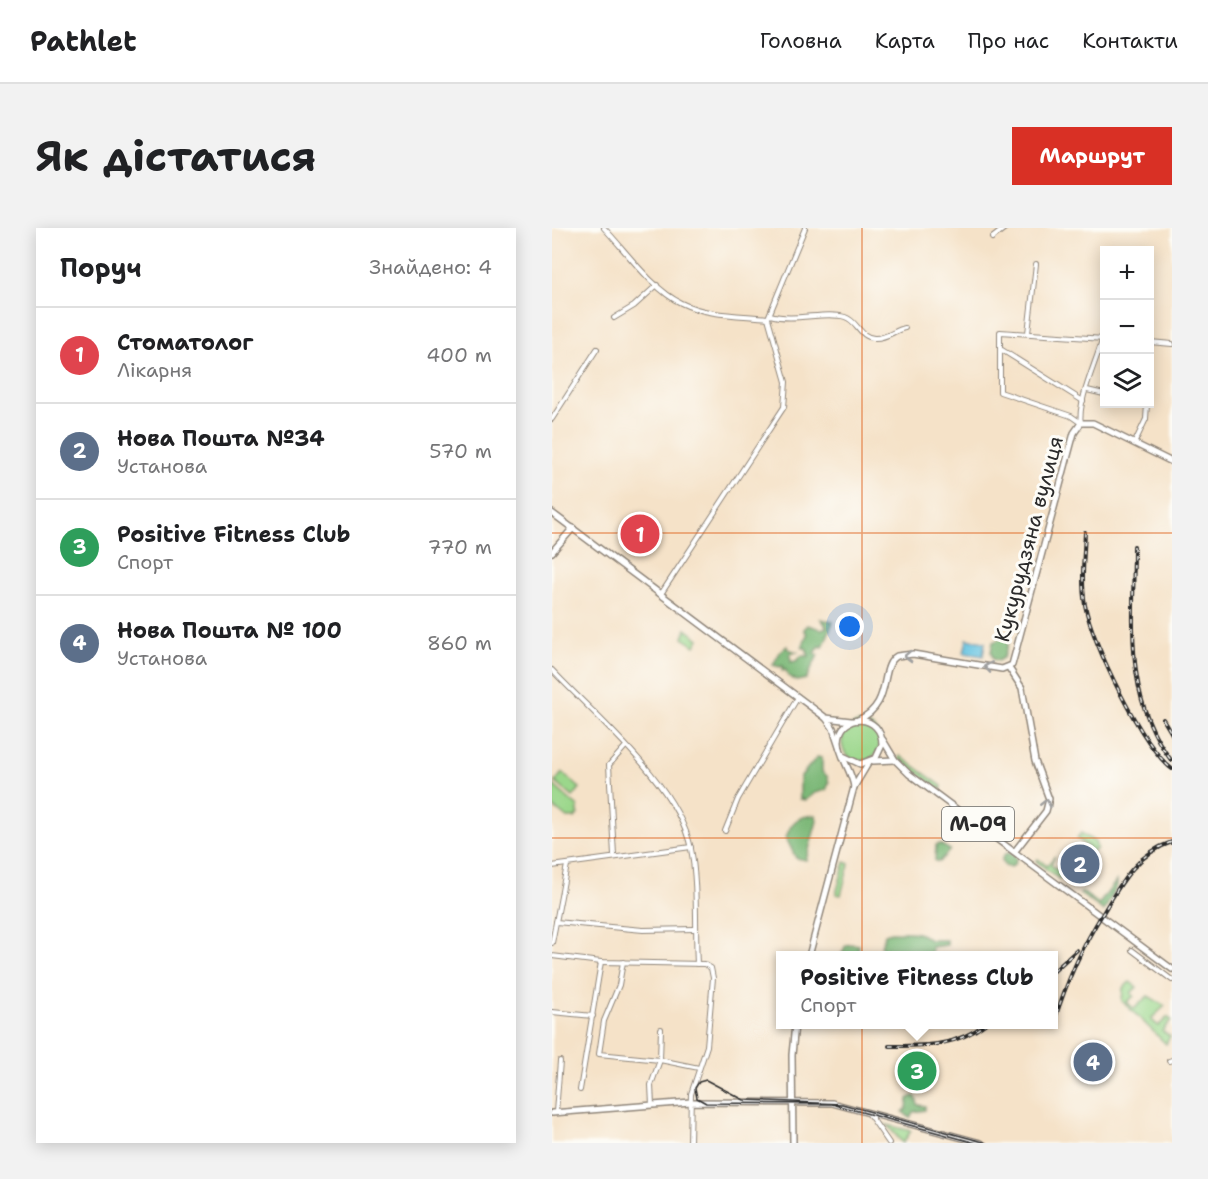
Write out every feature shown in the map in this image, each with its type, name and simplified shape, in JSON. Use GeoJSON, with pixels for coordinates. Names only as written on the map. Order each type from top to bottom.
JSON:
{"type":"FeatureCollection","features":[{"type":"Feature","properties":{"kind":"main road"},"geometry":{"type":"LineString","coordinates":[[1081,423],[1093,423],[1172,462]]}},
{"type":"Feature","properties":{"kind":"main road","name":"Кукурудзяна вулиця"},"geometry":{"type":"LineString","coordinates":[[856,720],[872,713],[877,706],[890,664],[897,656],[913,654],[1002,669],[1009,668],[1014,661],[1074,433],[1081,423]]}},
{"type":"Feature","properties":{"kind":"main road"},"geometry":{"type":"LineString","coordinates":[[552,513],[826,718],[851,771],[854,787]]}},
{"type":"Feature","properties":{"kind":"main road"},"geometry":{"type":"LineString","coordinates":[[552,552],[573,528]]}},
{"type":"Feature","properties":{"kind":"main road"},"geometry":{"type":"LineString","coordinates":[[1009,668],[1022,687],[1035,761],[1049,799],[1046,811],[1015,851]]}},
{"type":"Feature","properties":{"kind":"main road"},"geometry":{"type":"LineString","coordinates":[[826,718],[856,720]]}},
{"type":"Feature","properties":{"kind":"main road"},"geometry":{"type":"LineString","coordinates":[[840,749],[840,734],[846,725],[856,720]]}},
{"type":"Feature","properties":{"kind":"main road","name":"М-09"},"geometry":{"type":"LineString","coordinates":[[856,720],[873,723],[895,760],[936,794],[1172,969]]}},
{"type":"Feature","properties":{"kind":"main road"},"geometry":{"type":"LineString","coordinates":[[810,951],[854,787],[881,749],[883,740]]}},
{"type":"Feature","properties":{"kind":"main road"},"geometry":{"type":"LineString","coordinates":[[843,756],[855,763],[895,760]]}},
{"type":"Feature","properties":{"kind":"main road"},"geometry":{"type":"LineString","coordinates":[[793,1143],[795,1029]]}},
{"type":"Feature","properties":{"kind":"main road"},"geometry":{"type":"LineString","coordinates":[[554,1112],[691,1102],[832,1103],[981,1143]]}},
{"type":"Feature","properties":{"kind":"street"},"geometry":{"type":"LineString","coordinates":[[604,228],[657,285],[681,303],[702,311],[769,317],[844,316],[853,322],[859,332],[872,338],[890,336],[905,328]]}},
{"type":"Feature","properties":{"kind":"street"},"geometry":{"type":"LineString","coordinates":[[662,594],[784,407],[786,382],[769,317],[805,228]]}},
{"type":"Feature","properties":{"kind":"street"},"geometry":{"type":"LineString","coordinates":[[992,238],[1005,228]]}},
{"type":"Feature","properties":{"kind":"street"},"geometry":{"type":"LineString","coordinates":[[1028,333],[1036,264]]}},
{"type":"Feature","properties":{"kind":"street"},"geometry":{"type":"LineString","coordinates":[[614,318],[634,306],[657,285]]}},
{"type":"Feature","properties":{"kind":"street"},"geometry":{"type":"LineString","coordinates":[[1081,423],[1071,417],[1000,392],[1000,332],[1100,339]]}},
{"type":"Feature","properties":{"kind":"street"},"geometry":{"type":"LineString","coordinates":[[1154,342],[1172,344]]}},
{"type":"Feature","properties":{"kind":"street","name":"Кукурудзяна вулиця"},"geometry":{"type":"LineString","coordinates":[[1081,423],[1079,415],[1100,347]]}},
{"type":"Feature","properties":{"kind":"street"},"geometry":{"type":"LineString","coordinates":[[552,419],[597,349]]}},
{"type":"Feature","properties":{"kind":"street"},"geometry":{"type":"LineString","coordinates":[[1001,349],[1083,401]]}},
{"type":"Feature","properties":{"kind":"street"},"geometry":{"type":"LineString","coordinates":[[1087,390],[1100,393]]}},
{"type":"Feature","properties":{"kind":"street"},"geometry":{"type":"LineString","coordinates":[[1135,442],[1146,419],[1147,408]]}},
{"type":"Feature","properties":{"kind":"street"},"geometry":{"type":"LineString","coordinates":[[552,670],[666,794],[691,847],[697,964]]}},
{"type":"Feature","properties":{"kind":"street"},"geometry":{"type":"LineString","coordinates":[[725,831],[738,799],[798,697]]}},
{"type":"Feature","properties":{"kind":"street"},"geometry":{"type":"LineString","coordinates":[[614,855],[609,765],[625,747]]}},
{"type":"Feature","properties":{"kind":"street"},"geometry":{"type":"LineString","coordinates":[[552,866],[614,855],[691,847]]}},
{"type":"Feature","properties":{"kind":"street"},"geometry":{"type":"LineString","coordinates":[[552,943],[567,865]]}},
{"type":"Feature","properties":{"kind":"street"},"geometry":{"type":"LineString","coordinates":[[556,922],[643,930],[695,929]]}},
{"type":"Feature","properties":{"kind":"street"},"geometry":{"type":"LineString","coordinates":[[1132,950],[1172,980]]}},
{"type":"Feature","properties":{"kind":"street"},"geometry":{"type":"LineString","coordinates":[[552,956],[601,962],[697,964],[711,968],[712,1009],[707,1046],[691,1094],[690,1143]]}},
{"type":"Feature","properties":{"kind":"street"},"geometry":{"type":"LineString","coordinates":[[580,1090],[601,962]]}},
{"type":"Feature","properties":{"kind":"street"},"geometry":{"type":"LineString","coordinates":[[623,962],[619,985],[604,1021],[599,1054],[660,1060],[699,1068]]}},
{"type":"Feature","properties":{"kind":"street"},"geometry":{"type":"LineString","coordinates":[[552,1012],[592,1016]]}},
{"type":"Feature","properties":{"kind":"street"},"geometry":{"type":"LineString","coordinates":[[652,1105],[651,1085],[660,1060],[661,1029]]}},
{"type":"Feature","properties":{"kind":"street"},"geometry":{"type":"LineString","coordinates":[[554,1112],[560,1061]]}},
{"type":"Feature","properties":{"kind":"street"},"geometry":{"type":"LineString","coordinates":[[869,1112],[889,1143]]}},
{"type":"Feature","properties":{"kind":"green space"},"geometry":{"type":"Polygon","coordinates":[[[821,619],[833,622],[823,647],[820,646],[815,653],[818,655],[806,679],[797,681],[788,676],[786,670],[782,671],[783,665],[780,667],[773,665],[780,652],[787,646],[788,649],[797,652],[790,654],[791,662],[801,656],[809,656],[806,648],[802,648],[807,634],[804,629],[808,625],[821,629],[827,627],[821,619]]]}},
{"type":"Feature","properties":{"kind":"green space"},"geometry":{"type":"Polygon","coordinates":[[[686,629],[699,639],[695,646],[683,638],[686,629]]]}},
{"type":"Feature","properties":{"kind":"green space"},"geometry":{"type":"Polygon","coordinates":[[[1004,637],[1009,641],[1004,657],[998,661],[993,659],[991,652],[993,642],[1004,637]]]}},
{"type":"Feature","properties":{"kind":"green space"},"geometry":{"type":"Polygon","coordinates":[[[861,723],[874,729],[880,742],[874,755],[861,761],[848,755],[842,742],[848,729],[861,723]]]}},
{"type":"Feature","properties":{"kind":"green space"},"geometry":{"type":"Polygon","coordinates":[[[900,756],[942,786],[941,790],[898,759],[900,756]]]}},
{"type":"Feature","properties":{"kind":"green space"},"geometry":{"type":"Polygon","coordinates":[[[817,757],[822,758],[822,772],[827,776],[829,783],[826,790],[815,793],[806,800],[800,799],[800,777],[817,757]]]}},
{"type":"Feature","properties":{"kind":"green space"},"geometry":{"type":"Polygon","coordinates":[[[562,773],[580,788],[573,797],[555,782],[562,773]]]}},
{"type":"Feature","properties":{"kind":"green space"},"geometry":{"type":"Polygon","coordinates":[[[552,784],[578,807],[578,814],[575,818],[567,818],[552,806],[552,784]]]}},
{"type":"Feature","properties":{"kind":"green space"},"geometry":{"type":"Polygon","coordinates":[[[816,815],[817,821],[806,860],[796,858],[786,838],[788,832],[796,821],[816,815]]]}},
{"type":"Feature","properties":{"kind":"green space"},"geometry":{"type":"Polygon","coordinates":[[[1081,833],[1095,842],[1097,848],[1093,852],[1077,838],[1081,833]]]}},
{"type":"Feature","properties":{"kind":"green space"},"geometry":{"type":"Polygon","coordinates":[[[940,844],[950,850],[939,862],[935,861],[936,845],[940,844]]]}},
{"type":"Feature","properties":{"kind":"green space"},"geometry":{"type":"Polygon","coordinates":[[[1009,853],[1014,855],[1016,860],[1014,865],[1009,867],[1004,865],[1002,860],[1004,855],[1009,853]]]}},
{"type":"Feature","properties":{"kind":"green space"},"geometry":{"type":"Polygon","coordinates":[[[1055,856],[1051,865],[1062,874],[1059,879],[1036,861],[1038,859],[1047,866],[1055,856]]]}},
{"type":"Feature","properties":{"kind":"green space"},"geometry":{"type":"Polygon","coordinates":[[[845,862],[849,864],[841,895],[836,894],[845,862]]]}},
{"type":"Feature","properties":{"kind":"green space"},"geometry":{"type":"Polygon","coordinates":[[[1117,880],[1117,886],[1104,911],[1080,894],[1082,892],[1099,904],[1117,880]]]}},
{"type":"Feature","properties":{"kind":"green space"},"geometry":{"type":"Polygon","coordinates":[[[912,932],[921,934],[929,940],[947,940],[947,945],[931,947],[932,951],[883,951],[881,946],[885,934],[912,932]]]}},
{"type":"Feature","properties":{"kind":"green space"},"geometry":{"type":"Polygon","coordinates":[[[846,945],[859,945],[858,951],[843,951],[846,945]]]}},
{"type":"Feature","properties":{"kind":"green space"},"geometry":{"type":"Polygon","coordinates":[[[1130,982],[1137,987],[1131,993],[1134,996],[1127,1002],[1134,1009],[1148,996],[1165,1006],[1151,1019],[1158,1026],[1168,1017],[1171,1020],[1162,1031],[1170,1036],[1166,1044],[1122,1001],[1123,988],[1130,982]]]}},
{"type":"Feature","properties":{"kind":"green space"},"geometry":{"type":"Polygon","coordinates":[[[916,1097],[918,1105],[925,1106],[925,1110],[913,1112],[910,1118],[903,1112],[907,1108],[908,1099],[916,1097]]]}},
{"type":"Feature","properties":{"kind":"green space"},"geometry":{"type":"Polygon","coordinates":[[[887,1125],[911,1131],[903,1143],[887,1125]]]}},
{"type":"Feature","properties":{"kind":"water"},"geometry":{"type":"Polygon","coordinates":[[[967,639],[985,642],[983,656],[964,653],[967,639]]]}},
{"type":"Feature","properties":{"kind":"tram line"},"geometry":{"type":"LineString","coordinates":[[976,1143],[832,1104],[706,1103],[697,1098],[695,1088],[699,1082],[706,1080],[744,1100],[842,1104],[987,1143]]}},
{"type":"Feature","properties":{"kind":"railway"},"geometry":{"type":"LineString","coordinates":[[1085,532],[1084,596],[1097,643],[1133,717],[1160,757],[1172,769]]}},
{"type":"Feature","properties":{"kind":"railway"},"geometry":{"type":"LineString","coordinates":[[1134,546],[1133,630],[1138,684],[1145,711],[1156,736],[1171,760]]}},
{"type":"Feature","properties":{"kind":"railway"},"geometry":{"type":"LineString","coordinates":[[1163,719],[1172,734]]}},
{"type":"Feature","properties":{"kind":"railway"},"geometry":{"type":"LineString","coordinates":[[1058,1011],[1081,953],[1116,891],[1139,862],[1159,847],[1172,842]]}},
{"type":"Feature","properties":{"kind":"railway"},"geometry":{"type":"LineString","coordinates":[[1058,967],[1077,950]]}},
{"type":"Feature","properties":{"kind":"railway"},"geometry":{"type":"LineString","coordinates":[[889,1046],[939,1044],[978,1029]]}},
{"type":"Feature","properties":{"kind":"place","name":"Стоматолог"},"geometry":{"type":"Point","coordinates":[640,534]}},
{"type":"Feature","properties":{"kind":"place","name":"Нова Пошта №34"},"geometry":{"type":"Point","coordinates":[1080,864]}},
{"type":"Feature","properties":{"kind":"place","name":"Нова Пошта № 100"},"geometry":{"type":"Point","coordinates":[1093,1062]}},
{"type":"Feature","properties":{"kind":"place","name":"Positive Fitness Club"},"geometry":{"type":"Point","coordinates":[917,1071]}}]}
